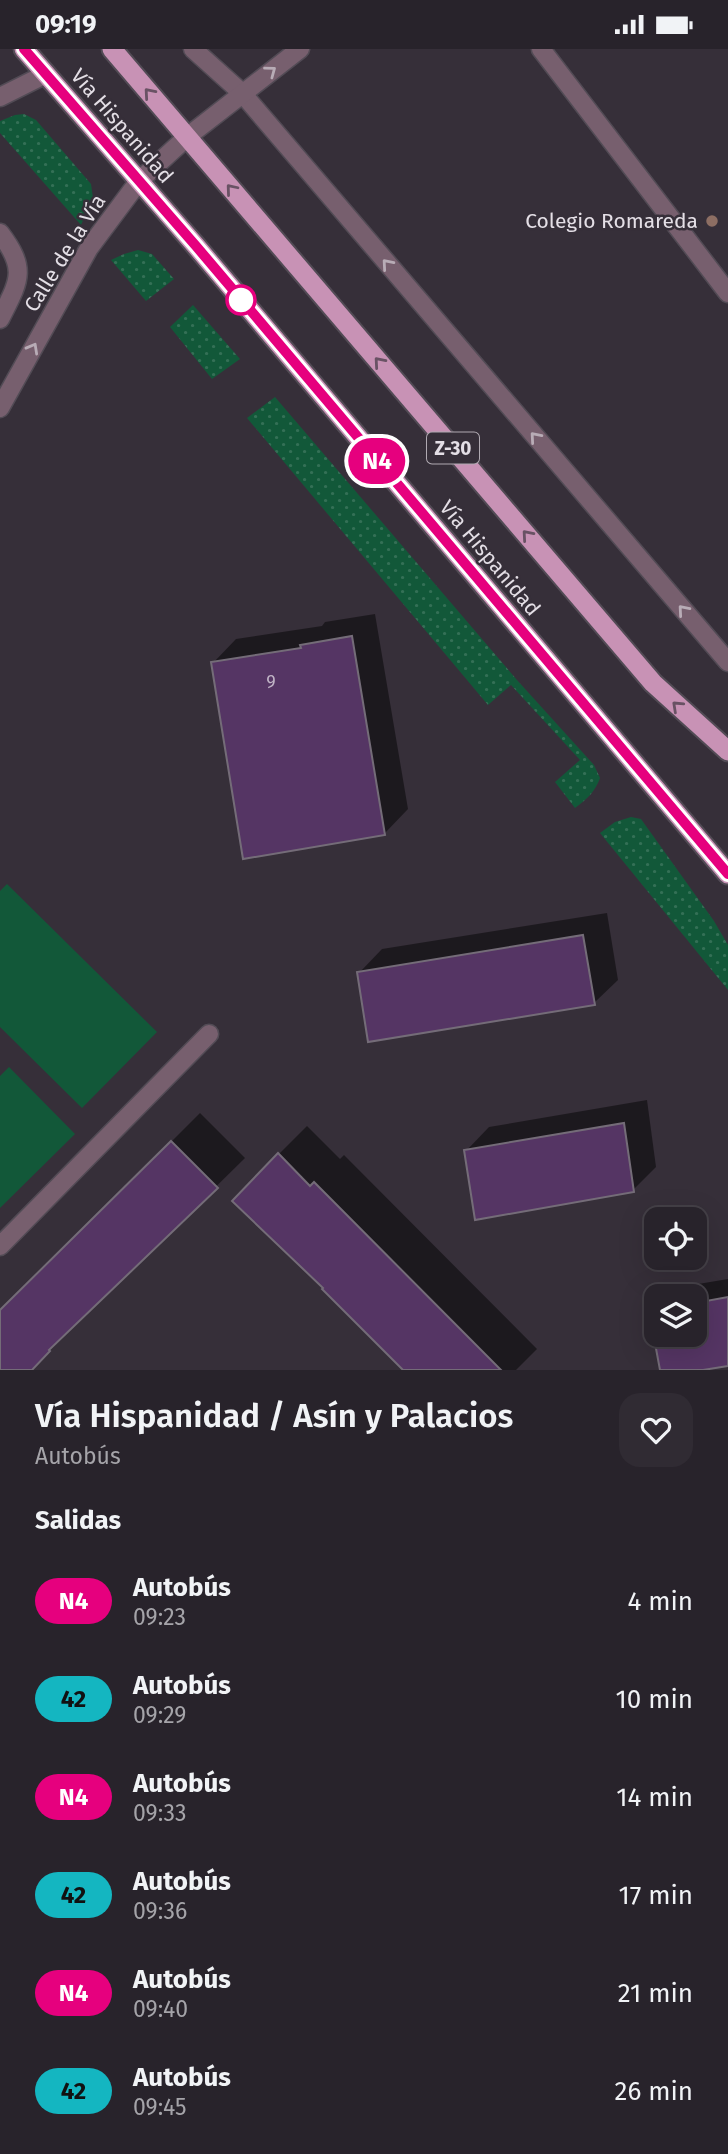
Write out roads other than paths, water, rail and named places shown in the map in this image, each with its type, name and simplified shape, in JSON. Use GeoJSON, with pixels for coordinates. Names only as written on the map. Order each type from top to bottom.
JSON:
{"type":"FeatureCollection","features":[{"type":"Feature","properties":{"kind":"highway","name":"Vía Hispanidad"},"geometry":{"type":"LineString","coordinates":[[24,49],[728,874]]}},
{"type":"Feature","properties":{"kind":"highway","name":"Vía Hispanidad"},"geometry":{"type":"LineString","coordinates":[[112,49],[653,683],[728,751]]}},
{"type":"Feature","properties":{"kind":"street"},"geometry":{"type":"LineString","coordinates":[[193,49],[242,93],[728,661]]}},
{"type":"Feature","properties":{"kind":"street","name":"Calle de la Vía"},"geometry":{"type":"LineString","coordinates":[[0,408],[89,248],[139,181],[187,137],[300,49]]}},
{"type":"Feature","properties":{"kind":"street"},"geometry":{"type":"LineString","coordinates":[[541,49],[728,293]]}},
{"type":"Feature","properties":{"kind":"street"},"geometry":{"type":"LineString","coordinates":[[0,97],[46,74]]}},
{"type":"Feature","properties":{"kind":"street"},"geometry":{"type":"LineString","coordinates":[[0,233],[10,246],[20,269],[15,291],[0,319]]}},
{"type":"Feature","properties":{"kind":"street"},"geometry":{"type":"LineString","coordinates":[[0,1246],[209,1034]]}},
{"type":"Feature","properties":{"kind":"place","name":"Colegio Romareda"},"geometry":{"type":"Point","coordinates":[712,221]}}]}
